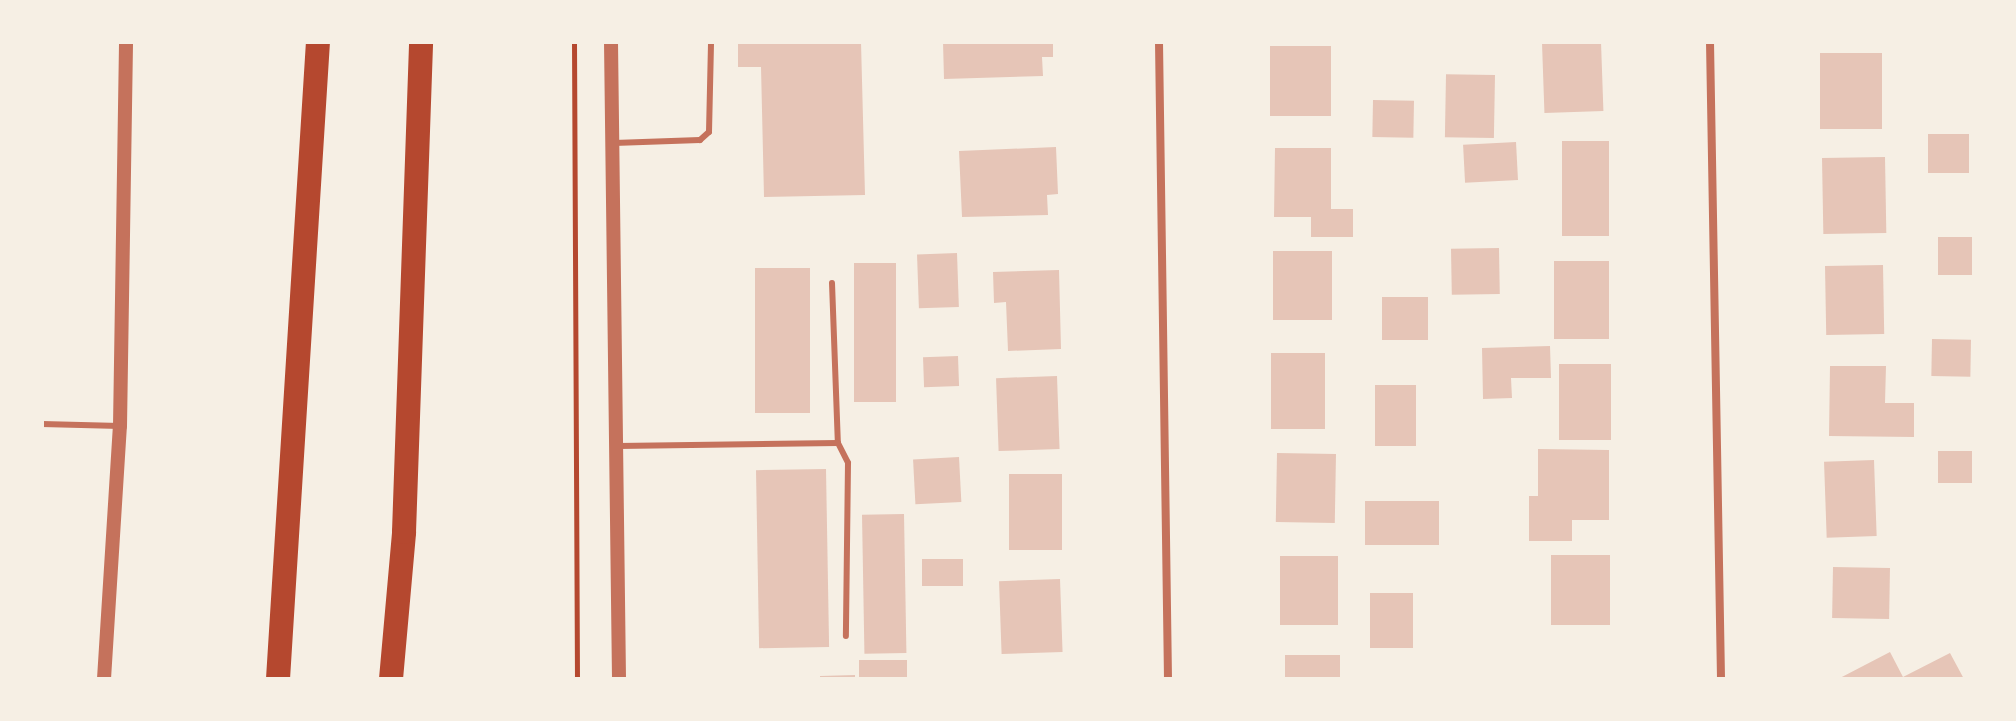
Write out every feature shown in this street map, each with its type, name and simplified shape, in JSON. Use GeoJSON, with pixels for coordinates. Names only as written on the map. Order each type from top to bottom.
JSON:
{"type":"FeatureCollection","features":[{"type":"Feature","properties":{"kind":"highway"},"geometry":{"type":"LineString","coordinates":[[278,679],[318,42]]}},
{"type":"Feature","properties":{"kind":"highway"},"geometry":{"type":"LineString","coordinates":[[405,679],[404,532],[421,42]]}},
{"type":"Feature","properties":{"kind":"highway"},"geometry":{"type":"LineString","coordinates":[[391,679],[404,532]]}},
{"type":"Feature","properties":{"kind":"street"},"geometry":{"type":"LineString","coordinates":[[104,679],[120,426],[126,42]]}},
{"type":"Feature","properties":{"kind":"street"},"geometry":{"type":"LineString","coordinates":[[611,42],[619,679]]}},
{"type":"Feature","properties":{"kind":"street"},"geometry":{"type":"LineString","coordinates":[[1159,42],[1168,679]]}},
{"type":"Feature","properties":{"kind":"street"},"geometry":{"type":"LineString","coordinates":[[1710,42],[1721,679]]}},
{"type":"Feature","properties":{"kind":"lane"},"geometry":{"type":"LineString","coordinates":[[611,143],[700,140],[709,132],[711,42]]}},
{"type":"Feature","properties":{"kind":"lane"},"geometry":{"type":"LineString","coordinates":[[832,283],[838,443],[848,463],[846,636]]}},
{"type":"Feature","properties":{"kind":"lane"},"geometry":{"type":"LineString","coordinates":[[42,424],[120,426]]}},
{"type":"Feature","properties":{"kind":"lane"},"geometry":{"type":"LineString","coordinates":[[614,446],[838,443]]}},
{"type":"Feature","properties":{"kind":"path"},"geometry":{"type":"LineString","coordinates":[[574,42],[577,679]]}},
{"type":"Feature","properties":{"kind":"building"},"geometry":{"type":"Polygon","coordinates":[[[738,42],[861,42],[865,195],[764,197],[761,67],[738,67],[738,42]]]}},
{"type":"Feature","properties":{"kind":"building"},"geometry":{"type":"Polygon","coordinates":[[[943,42],[1053,42],[1053,57],[1042,57],[1043,76],[944,79],[943,42]]]}},
{"type":"Feature","properties":{"kind":"building"},"geometry":{"type":"Polygon","coordinates":[[[1601,42],[1603,111],[1544,113],[1542,44],[1601,42]]]}},
{"type":"Feature","properties":{"kind":"building"},"geometry":{"type":"Polygon","coordinates":[[[1270,46],[1331,46],[1331,116],[1270,116],[1270,46]]]}},
{"type":"Feature","properties":{"kind":"building"},"geometry":{"type":"Polygon","coordinates":[[[1820,53],[1882,53],[1882,129],[1820,129],[1820,53]]]}},
{"type":"Feature","properties":{"kind":"building"},"geometry":{"type":"Polygon","coordinates":[[[1446,74],[1495,75],[1494,138],[1445,137],[1446,74]]]}},
{"type":"Feature","properties":{"kind":"building"},"geometry":{"type":"Polygon","coordinates":[[[1373,100],[1414,101],[1413,138],[1372,137],[1373,100]]]}},
{"type":"Feature","properties":{"kind":"building"},"geometry":{"type":"Polygon","coordinates":[[[1928,134],[1969,134],[1969,173],[1928,173],[1928,134]]]}},
{"type":"Feature","properties":{"kind":"building"},"geometry":{"type":"Polygon","coordinates":[[[1562,141],[1609,141],[1609,236],[1562,236],[1562,141]]]}},
{"type":"Feature","properties":{"kind":"building"},"geometry":{"type":"Polygon","coordinates":[[[1516,142],[1518,180],[1465,183],[1463,145],[1516,142]]]}},
{"type":"Feature","properties":{"kind":"building"},"geometry":{"type":"Polygon","coordinates":[[[1056,147],[1058,194],[1047,195],[1048,215],[962,217],[959,151],[1056,147]]]}},
{"type":"Feature","properties":{"kind":"building"},"geometry":{"type":"Polygon","coordinates":[[[1275,148],[1331,148],[1331,209],[1353,209],[1353,237],[1311,237],[1311,217],[1274,217],[1275,148]]]}},
{"type":"Feature","properties":{"kind":"building"},"geometry":{"type":"Polygon","coordinates":[[[1885,157],[1886,233],[1823,234],[1822,158],[1885,157]]]}},
{"type":"Feature","properties":{"kind":"building"},"geometry":{"type":"Polygon","coordinates":[[[1938,237],[1974,237],[1974,275],[1938,275],[1938,237]]]}},
{"type":"Feature","properties":{"kind":"building"},"geometry":{"type":"Polygon","coordinates":[[[1499,248],[1500,294],[1452,295],[1451,249],[1499,248]]]}},
{"type":"Feature","properties":{"kind":"building"},"geometry":{"type":"Polygon","coordinates":[[[1273,251],[1332,251],[1332,320],[1273,320],[1273,251]]]}},
{"type":"Feature","properties":{"kind":"building"},"geometry":{"type":"Polygon","coordinates":[[[957,253],[959,307],[919,308],[917,254],[957,253]]]}},
{"type":"Feature","properties":{"kind":"building"},"geometry":{"type":"Polygon","coordinates":[[[1554,261],[1609,261],[1609,339],[1554,339],[1554,261]]]}},
{"type":"Feature","properties":{"kind":"building"},"geometry":{"type":"Polygon","coordinates":[[[854,263],[896,263],[896,402],[854,402],[854,263]]]}},
{"type":"Feature","properties":{"kind":"building"},"geometry":{"type":"Polygon","coordinates":[[[1883,265],[1884,334],[1826,335],[1825,266],[1883,265]]]}},
{"type":"Feature","properties":{"kind":"building"},"geometry":{"type":"Polygon","coordinates":[[[755,268],[810,268],[810,413],[755,413],[755,268]]]}},
{"type":"Feature","properties":{"kind":"building"},"geometry":{"type":"Polygon","coordinates":[[[1059,270],[1061,349],[1008,351],[1006,302],[994,303],[993,272],[1059,270]]]}},
{"type":"Feature","properties":{"kind":"building"},"geometry":{"type":"Polygon","coordinates":[[[1382,297],[1428,297],[1428,340],[1382,340],[1382,297]]]}},
{"type":"Feature","properties":{"kind":"building"},"geometry":{"type":"Polygon","coordinates":[[[1932,339],[1971,340],[1970,377],[1931,376],[1932,339]]]}},
{"type":"Feature","properties":{"kind":"building"},"geometry":{"type":"Polygon","coordinates":[[[1550,346],[1551,378],[1511,378],[1512,398],[1483,399],[1482,348],[1550,346]]]}},
{"type":"Feature","properties":{"kind":"building"},"geometry":{"type":"Polygon","coordinates":[[[1271,353],[1325,353],[1325,429],[1271,429],[1271,353]]]}},
{"type":"Feature","properties":{"kind":"building"},"geometry":{"type":"Polygon","coordinates":[[[958,356],[959,386],[924,387],[923,357],[958,356]]]}},
{"type":"Feature","properties":{"kind":"building"},"geometry":{"type":"Polygon","coordinates":[[[1559,364],[1611,364],[1611,440],[1559,440],[1559,364]]]}},
{"type":"Feature","properties":{"kind":"building"},"geometry":{"type":"Polygon","coordinates":[[[1830,366],[1886,366],[1885,403],[1914,403],[1914,437],[1829,436],[1830,366]]]}},
{"type":"Feature","properties":{"kind":"building"},"geometry":{"type":"Polygon","coordinates":[[[1057,376],[1060,449],[999,451],[996,378],[1057,376]]]}},
{"type":"Feature","properties":{"kind":"building"},"geometry":{"type":"Polygon","coordinates":[[[1375,385],[1416,385],[1416,446],[1375,446],[1375,385]]]}},
{"type":"Feature","properties":{"kind":"building"},"geometry":{"type":"Polygon","coordinates":[[[1538,449],[1609,450],[1609,520],[1572,520],[1572,541],[1529,541],[1529,496],[1538,496],[1538,449]]]}},
{"type":"Feature","properties":{"kind":"building"},"geometry":{"type":"Polygon","coordinates":[[[1938,451],[1974,451],[1974,483],[1938,483],[1938,451]]]}},
{"type":"Feature","properties":{"kind":"building"},"geometry":{"type":"Polygon","coordinates":[[[1277,453],[1336,454],[1335,523],[1276,522],[1277,453]]]}},
{"type":"Feature","properties":{"kind":"building"},"geometry":{"type":"Polygon","coordinates":[[[959,457],[961,502],[915,504],[913,459],[959,457]]]}},
{"type":"Feature","properties":{"kind":"building"},"geometry":{"type":"Polygon","coordinates":[[[1874,460],[1877,536],[1827,538],[1824,462],[1874,460]]]}},
{"type":"Feature","properties":{"kind":"building"},"geometry":{"type":"Polygon","coordinates":[[[826,469],[829,647],[759,648],[756,470],[826,469]]]}},
{"type":"Feature","properties":{"kind":"building"},"geometry":{"type":"Polygon","coordinates":[[[1009,474],[1062,474],[1062,550],[1009,550],[1009,474]]]}},
{"type":"Feature","properties":{"kind":"building"},"geometry":{"type":"Polygon","coordinates":[[[1365,501],[1439,501],[1439,545],[1365,545],[1365,501]]]}},
{"type":"Feature","properties":{"kind":"building"},"geometry":{"type":"Polygon","coordinates":[[[904,514],[906,653],[864,654],[862,515],[904,514]]]}},
{"type":"Feature","properties":{"kind":"building"},"geometry":{"type":"Polygon","coordinates":[[[1551,555],[1610,555],[1610,625],[1551,625],[1551,555]]]}},
{"type":"Feature","properties":{"kind":"building"},"geometry":{"type":"Polygon","coordinates":[[[1280,556],[1338,556],[1338,625],[1280,625],[1280,556]]]}},
{"type":"Feature","properties":{"kind":"building"},"geometry":{"type":"Polygon","coordinates":[[[922,559],[963,559],[963,586],[922,586],[922,559]]]}},
{"type":"Feature","properties":{"kind":"building"},"geometry":{"type":"Polygon","coordinates":[[[1833,567],[1890,568],[1889,619],[1832,618],[1833,567]]]}},
{"type":"Feature","properties":{"kind":"building"},"geometry":{"type":"Polygon","coordinates":[[[1060,579],[1063,652],[1002,654],[999,581],[1060,579]]]}},
{"type":"Feature","properties":{"kind":"building"},"geometry":{"type":"Polygon","coordinates":[[[1370,593],[1413,593],[1413,648],[1370,648],[1370,593]]]}},
{"type":"Feature","properties":{"kind":"building"},"geometry":{"type":"Polygon","coordinates":[[[1890,652],[1903,677],[1950,653],[1964,679],[1838,679],[1890,652]]]}},
{"type":"Feature","properties":{"kind":"building"},"geometry":{"type":"Polygon","coordinates":[[[1285,655],[1340,655],[1340,679],[1285,679],[1285,655]]]}},
{"type":"Feature","properties":{"kind":"building"},"geometry":{"type":"Polygon","coordinates":[[[859,660],[907,660],[907,679],[859,679],[859,660]]]}},
{"type":"Feature","properties":{"kind":"building"},"geometry":{"type":"Polygon","coordinates":[[[855,675],[855,679],[820,679],[820,676],[855,675]]]}}]}
